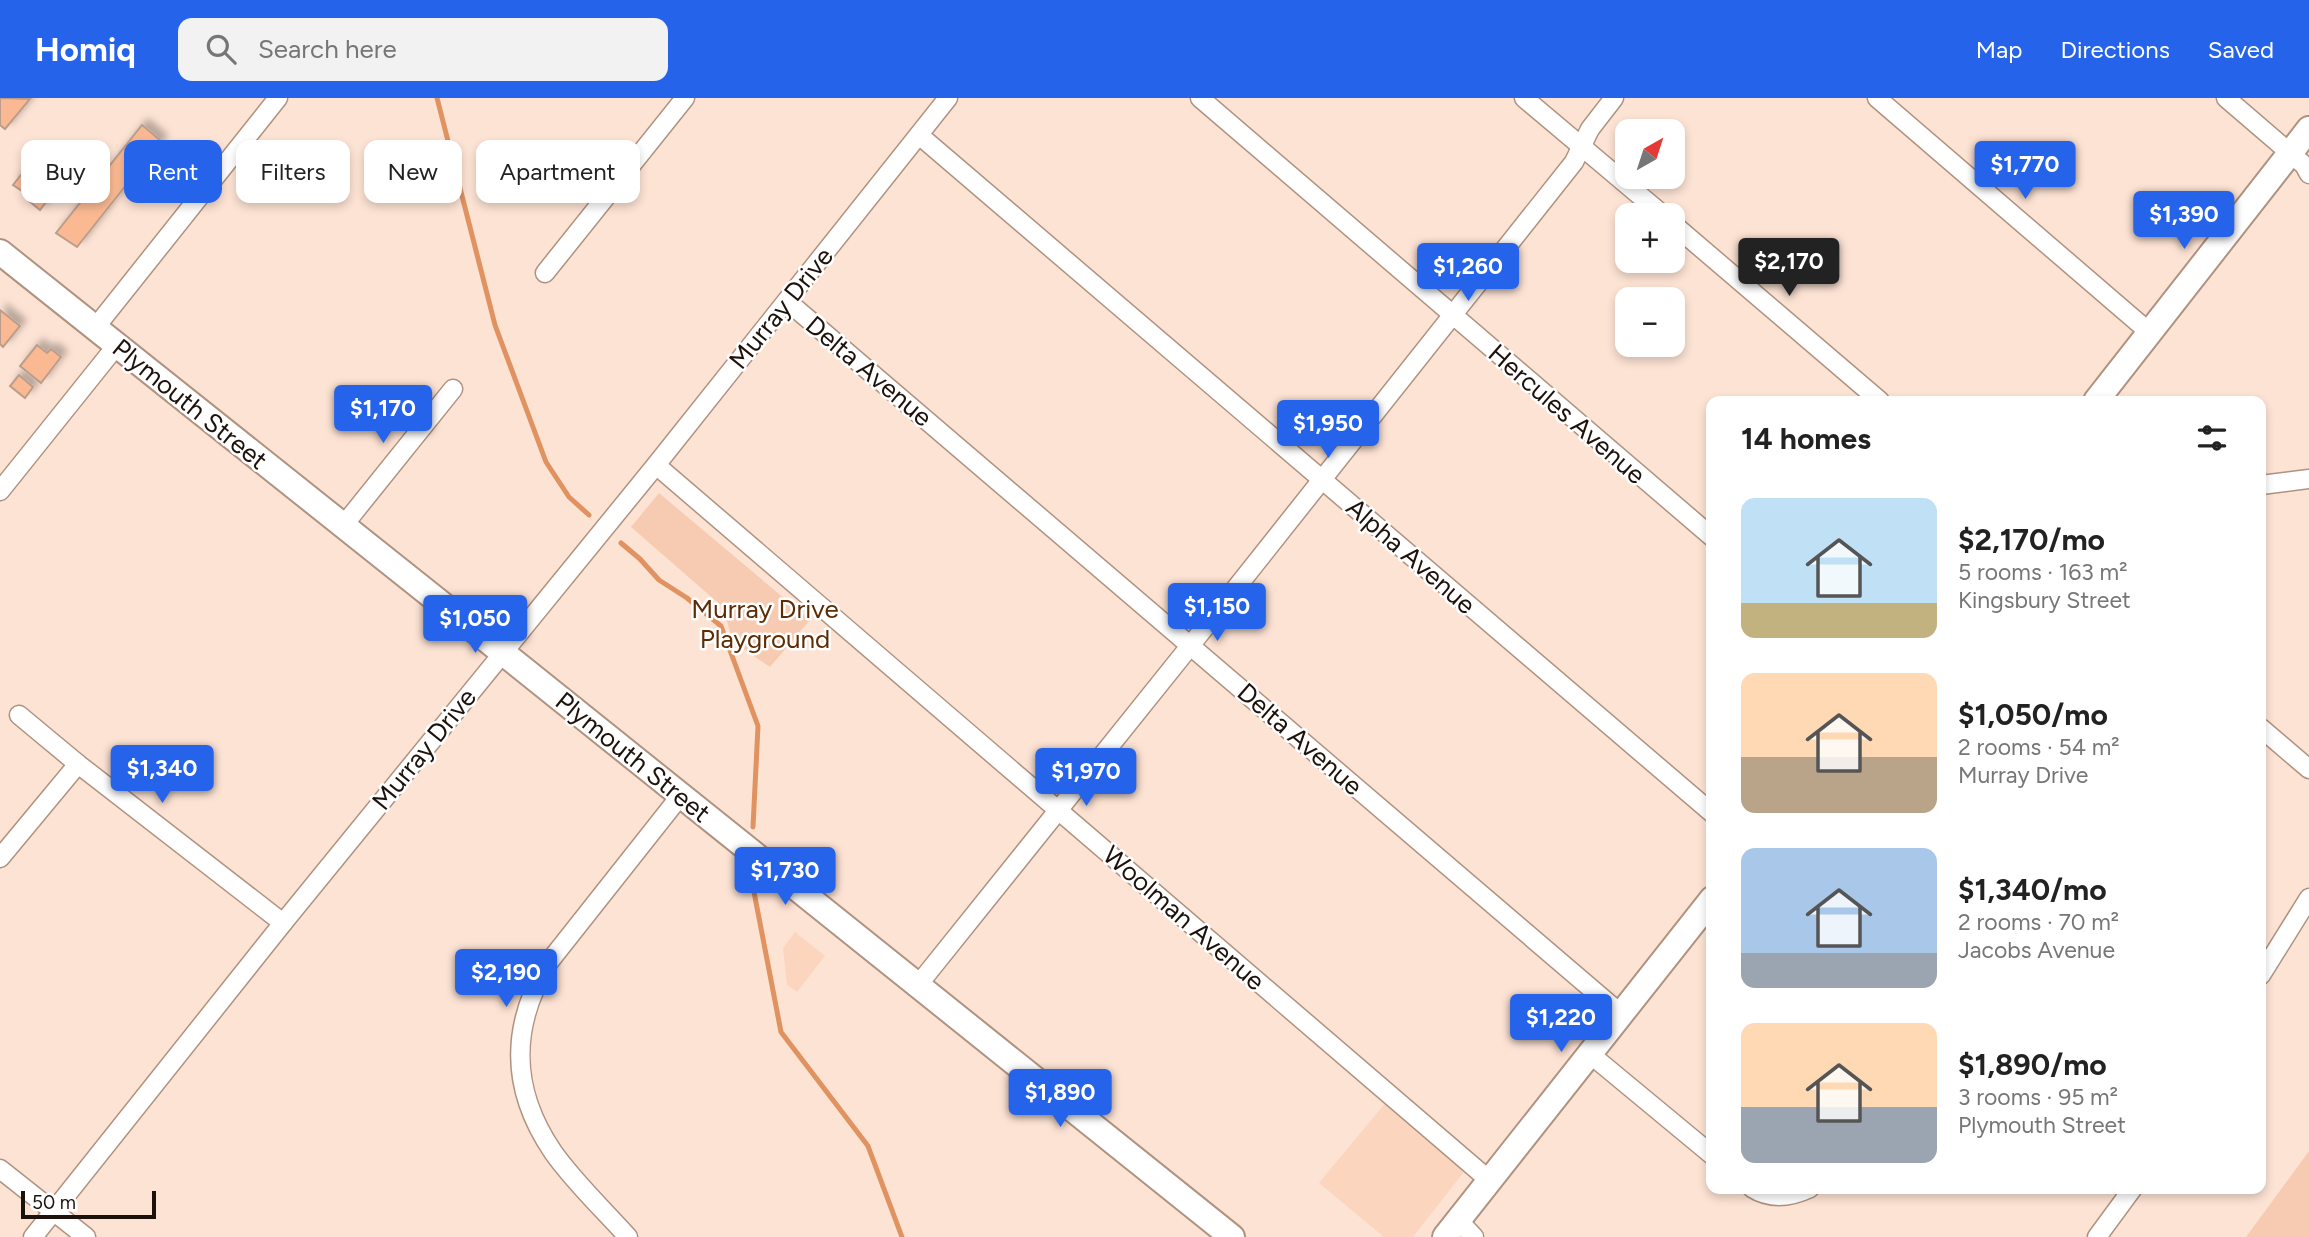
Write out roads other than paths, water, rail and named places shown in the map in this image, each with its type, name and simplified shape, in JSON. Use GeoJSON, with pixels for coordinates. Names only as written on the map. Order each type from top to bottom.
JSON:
{"type":"FeatureCollection","features":[{"type":"Feature","properties":{"kind":"street"},"geometry":{"type":"LineString","coordinates":[[95,328],[278,98]]}},
{"type":"Feature","properties":{"kind":"street"},"geometry":{"type":"LineString","coordinates":[[545,273],[684,98]]}},
{"type":"Feature","properties":{"kind":"street","name":"Murray Drive"},"geometry":{"type":"LineString","coordinates":[[33,1237],[502,652],[656,465],[948,98]]}},
{"type":"Feature","properties":{"kind":"street","name":"Hercules Avenue"},"geometry":{"type":"LineString","coordinates":[[1200,98],[1706,532]]}},
{"type":"Feature","properties":{"kind":"street"},"geometry":{"type":"LineString","coordinates":[[1524,98],[1649,203]]}},
{"type":"Feature","properties":{"kind":"street"},"geometry":{"type":"LineString","coordinates":[[918,985],[1574,162],[1590,129],[1614,98]]}},
{"type":"Feature","properties":{"kind":"street"},"geometry":{"type":"LineString","coordinates":[[1877,98],[2148,332]]}},
{"type":"Feature","properties":{"kind":"street"},"geometry":{"type":"LineString","coordinates":[[2226,98],[2304,165],[2309,174]]}},
{"type":"Feature","properties":{"kind":"street"},"geometry":{"type":"LineString","coordinates":[[2100,396],[2309,129]]}},
{"type":"Feature","properties":{"kind":"street","name":"Alpha Avenue"},"geometry":{"type":"LineString","coordinates":[[919,135],[1706,809]]}},
{"type":"Feature","properties":{"kind":"street"},"geometry":{"type":"LineString","coordinates":[[1685,234],[1874,396]]}},
{"type":"Feature","properties":{"kind":"street","name":"Plymouth Street"},"geometry":{"type":"LineString","coordinates":[[0,253],[1232,1237]]}},
{"type":"Feature","properties":{"kind":"street","name":"Delta Avenue"},"geometry":{"type":"LineString","coordinates":[[787,301],[1621,1014]]}},
{"type":"Feature","properties":{"kind":"street"},"geometry":{"type":"LineString","coordinates":[[0,491],[117,345]]}},
{"type":"Feature","properties":{"kind":"street"},"geometry":{"type":"LineString","coordinates":[[343,526],[453,389]]}},
{"type":"Feature","properties":{"kind":"street","name":"Woolman Avenue"},"geometry":{"type":"LineString","coordinates":[[656,465],[1489,1180]]}},
{"type":"Feature","properties":{"kind":"street"},"geometry":{"type":"LineString","coordinates":[[2266,484],[2309,479]]}},
{"type":"Feature","properties":{"kind":"street"},"geometry":{"type":"LineString","coordinates":[[19,715],[78,764],[284,923]]}},
{"type":"Feature","properties":{"kind":"street"},"geometry":{"type":"LineString","coordinates":[[2266,732],[2309,769]]}},
{"type":"Feature","properties":{"kind":"street"},"geometry":{"type":"LineString","coordinates":[[0,858],[78,764]]}},
{"type":"Feature","properties":{"kind":"street"},"geometry":{"type":"LineString","coordinates":[[628,1237],[555,1155],[539,1131],[526,1099],[521,1072],[520,1042],[524,1015],[533,987],[549,961],[681,795]]}},
{"type":"Feature","properties":{"kind":"street"},"geometry":{"type":"LineString","coordinates":[[2266,967],[2309,898]]}},
{"type":"Feature","properties":{"kind":"street"},"geometry":{"type":"LineString","coordinates":[[1459,1231],[1489,1180],[1706,907]]}},
{"type":"Feature","properties":{"kind":"street"},"geometry":{"type":"LineString","coordinates":[[1590,1054],[1706,1150]]}},
{"type":"Feature","properties":{"kind":"street"},"geometry":{"type":"LineString","coordinates":[[0,1169],[86,1237]]}},
{"type":"Feature","properties":{"kind":"street"},"geometry":{"type":"LineString","coordinates":[[1761,1194],[1794,1194]]}},
{"type":"Feature","properties":{"kind":"street"},"geometry":{"type":"LineString","coordinates":[[2097,1237],[2129,1194]]}},
{"type":"Feature","properties":{"kind":"waterway"},"geometry":{"type":"LineString","coordinates":[[437,98],[495,325],[546,462],[569,497],[589,515]]}},
{"type":"Feature","properties":{"kind":"waterway"},"geometry":{"type":"LineString","coordinates":[[621,543],[659,580],[687,598],[721,626],[758,726],[753,827]]}},
{"type":"Feature","properties":{"kind":"waterway"},"geometry":{"type":"LineString","coordinates":[[754,892],[781,1032],[868,1146],[902,1237]]}},
{"type":"Feature","properties":{"kind":"park label","name":"Murray Drive Playground"},"geometry":{"type":"Point","coordinates":[765,624]}}]}
